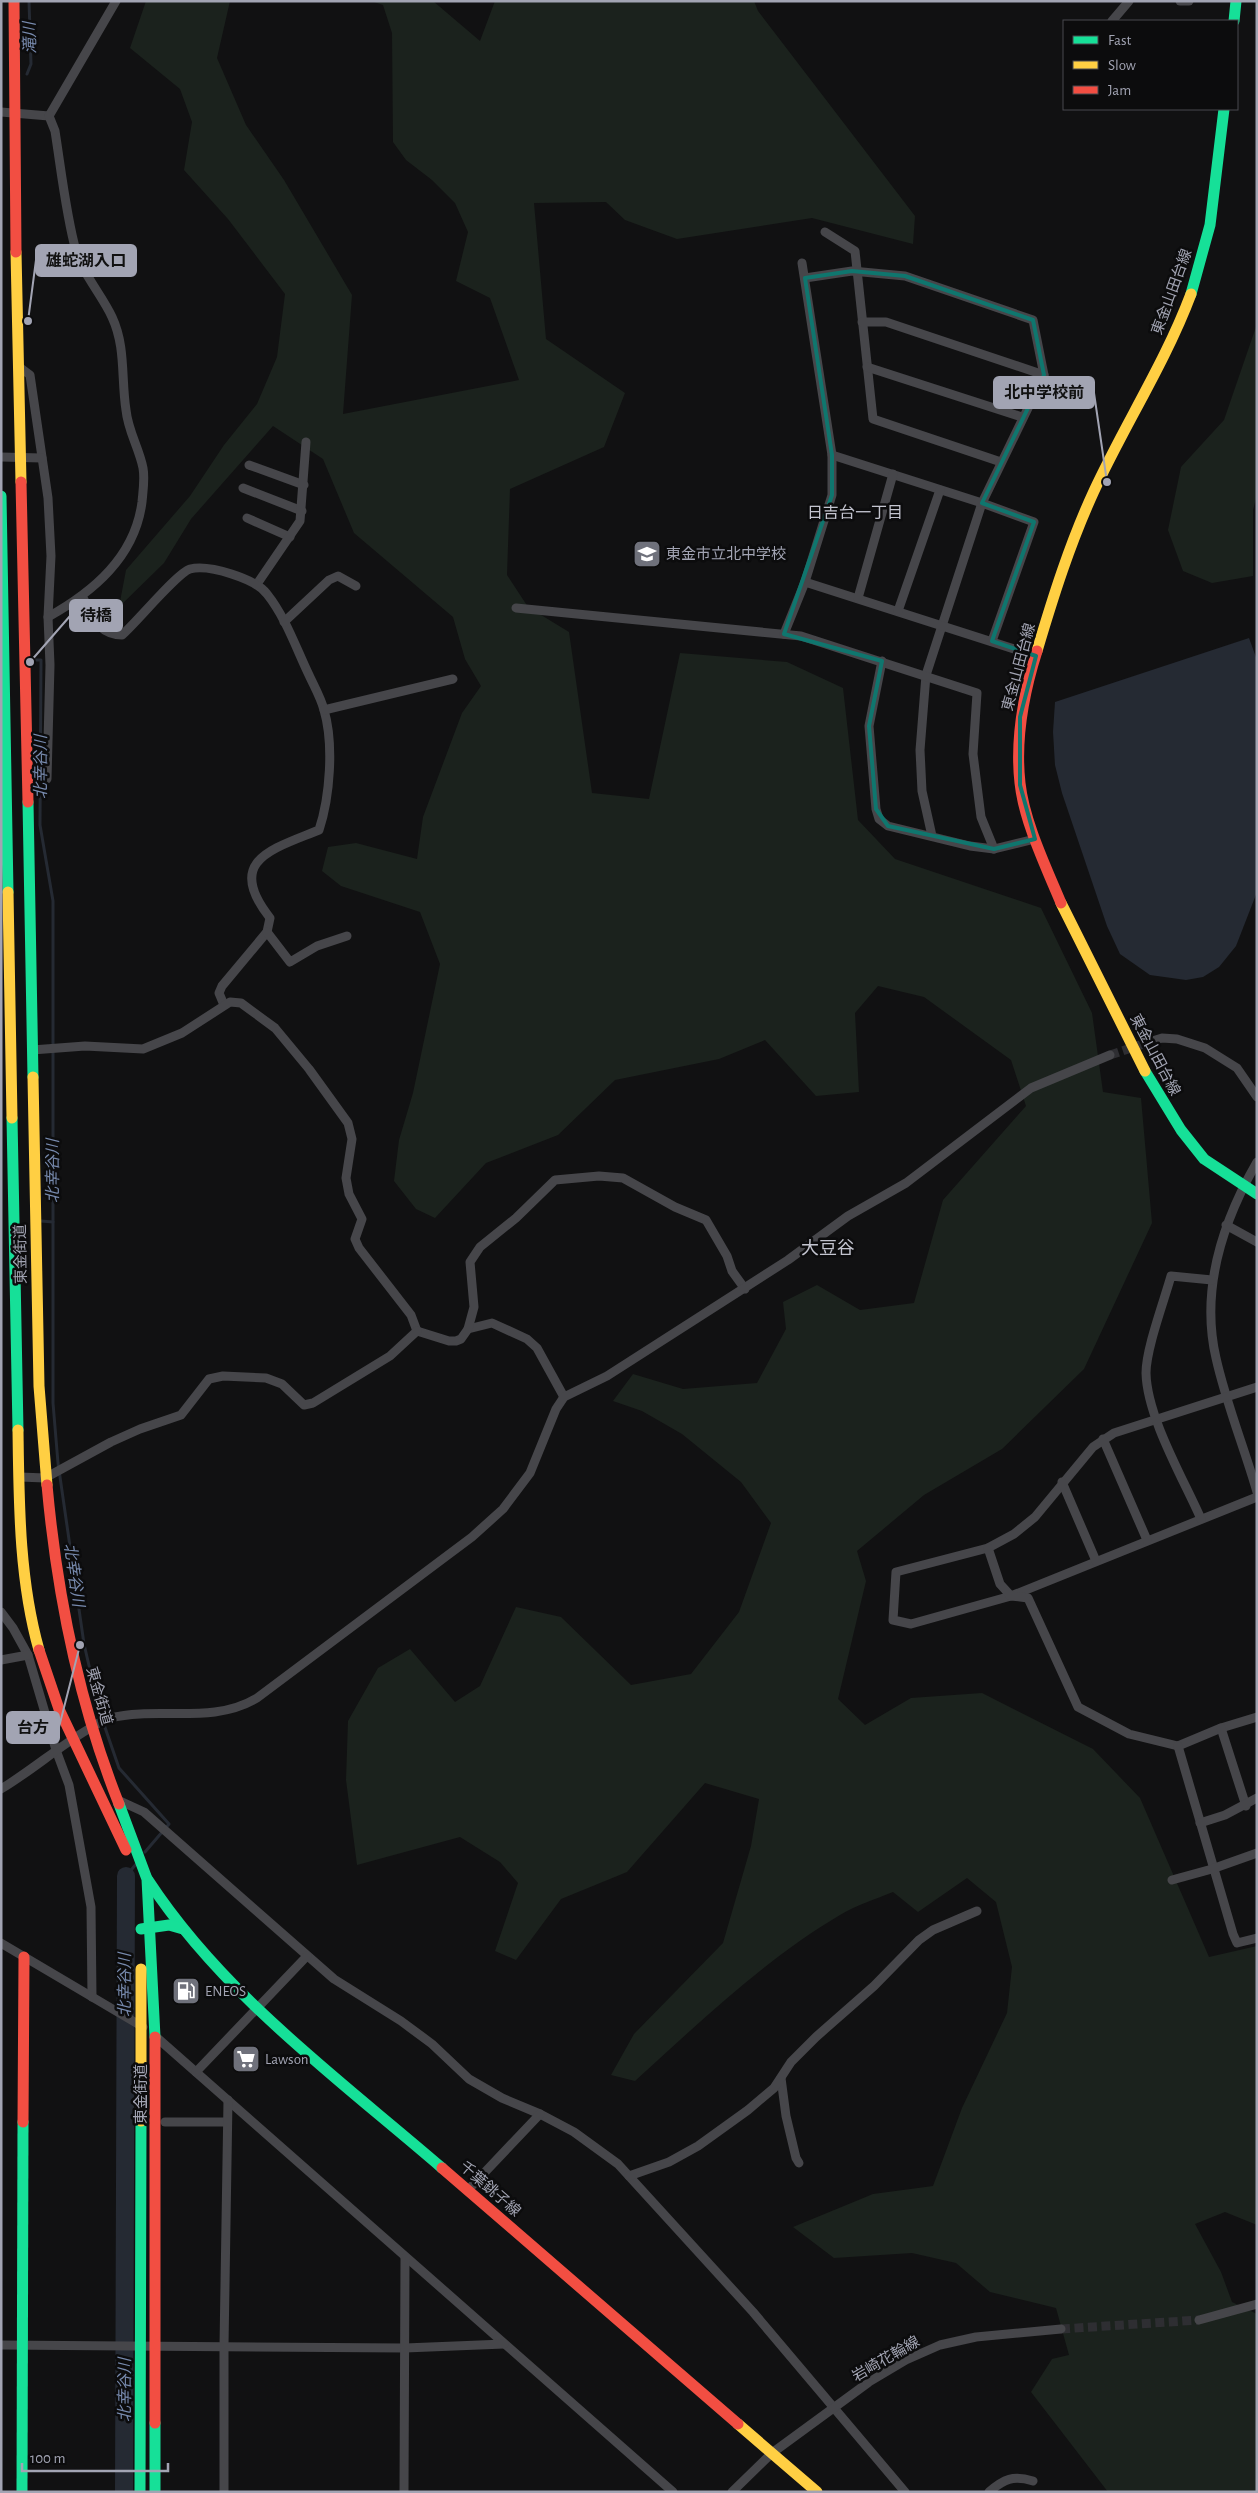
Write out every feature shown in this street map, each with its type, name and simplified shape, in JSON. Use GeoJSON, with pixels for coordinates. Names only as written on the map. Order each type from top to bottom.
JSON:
{"type":"FeatureCollection","features":[{"type":"Feature","properties":{"kind":"main road","name":"東金街道"},"geometry":{"type":"LineString","coordinates":[[14,1],[19,458],[26,672],[39,1386],[45,1478],[57,1572],[72,1654],[92,1728],[117,1800],[140,1854],[147,1879],[142,2026],[140,2492]]}},
{"type":"Feature","properties":{"kind":"main road"},"geometry":{"type":"LineString","coordinates":[[1234,20],[1236,1]]}},
{"type":"Feature","properties":{"kind":"main road","name":"東金山田台線"},"geometry":{"type":"LineString","coordinates":[[1224,110],[1211,217],[1201,263],[1189,300],[1157,371],[1095,490],[1079,527],[1024,693],[1018,742],[1020,785],[1035,839],[1064,912],[1144,1070],[1180,1130],[1204,1159],[1257,1194]]}},
{"type":"Feature","properties":{"kind":"main road","name":"東金街道"},"geometry":{"type":"LineString","coordinates":[[1,496],[7,1051],[24,1570],[33,1621],[50,1687],[132,1864],[146,1928],[155,2036],[156,2346],[154,2492]]}},
{"type":"Feature","properties":{"kind":"main road"},"geometry":{"type":"LineString","coordinates":[[3,672],[26,672]]}},
{"type":"Feature","properties":{"kind":"main road"},"geometry":{"type":"LineString","coordinates":[[7,1051],[32,1050]]}},
{"type":"Feature","properties":{"kind":"main road","name":"千葉銚子線"},"geometry":{"type":"LineString","coordinates":[[147,1879],[166,1909],[233,1986],[256,2008],[817,2492]]}},
{"type":"Feature","properties":{"kind":"main road"},"geometry":{"type":"LineString","coordinates":[[146,1928],[169,1925],[183,1929]]}},
{"type":"Feature","properties":{"kind":"main road"},"geometry":{"type":"LineString","coordinates":[[22,2492],[24,1956]]}},
{"type":"Feature","properties":{"kind":"street"},"geometry":{"type":"LineString","coordinates":[[49,116],[116,1]]}},
{"type":"Feature","properties":{"kind":"street"},"geometry":{"type":"LineString","coordinates":[[1113,20],[1130,1]]}},
{"type":"Feature","properties":{"kind":"street"},"geometry":{"type":"LineString","coordinates":[[1180,1],[1188,1]]}},
{"type":"Feature","properties":{"kind":"street"},"geometry":{"type":"LineString","coordinates":[[1,112],[49,116]]}},
{"type":"Feature","properties":{"kind":"street"},"geometry":{"type":"LineString","coordinates":[[48,618],[82,596],[112,570],[126,550],[141,511],[144,486],[143,468],[130,434],[120,340],[113,318],[76,252],[55,131],[49,116]]}},
{"type":"Feature","properties":{"kind":"street"},"geometry":{"type":"LineString","coordinates":[[825,232],[855,251],[873,419],[1001,462]]}},
{"type":"Feature","properties":{"kind":"street"},"geometry":{"type":"LineString","coordinates":[[784,634],[806,582],[832,495],[832,455],[802,263]]}},
{"type":"Feature","properties":{"kind":"street"},"geometry":{"type":"LineString","coordinates":[[805,278],[856,272],[905,276],[1033,320],[1044,375],[982,503],[926,675],[920,750],[922,791],[932,836]]}},
{"type":"Feature","properties":{"kind":"street"},"geometry":{"type":"LineString","coordinates":[[862,322],[886,322],[1044,375]]}},
{"type":"Feature","properties":{"kind":"street"},"geometry":{"type":"LineString","coordinates":[[18,366],[30,375],[48,498],[51,556],[48,618],[50,665],[47,779]]}},
{"type":"Feature","properties":{"kind":"street"},"geometry":{"type":"LineString","coordinates":[[867,367],[1022,417]]}},
{"type":"Feature","properties":{"kind":"street"},"geometry":{"type":"LineString","coordinates":[[257,584],[300,521],[306,442]]}},
{"type":"Feature","properties":{"kind":"street"},"geometry":{"type":"LineString","coordinates":[[832,455],[982,503],[1034,522],[992,642]]}},
{"type":"Feature","properties":{"kind":"street"},"geometry":{"type":"LineString","coordinates":[[1,458],[42,458]]}},
{"type":"Feature","properties":{"kind":"street"},"geometry":{"type":"LineString","coordinates":[[250,465],[304,485]]}},
{"type":"Feature","properties":{"kind":"street"},"geometry":{"type":"LineString","coordinates":[[858,598],[893,474]]}},
{"type":"Feature","properties":{"kind":"street"},"geometry":{"type":"LineString","coordinates":[[243,488],[302,511]]}},
{"type":"Feature","properties":{"kind":"street"},"geometry":{"type":"LineString","coordinates":[[898,611],[940,490]]}},
{"type":"Feature","properties":{"kind":"street"},"geometry":{"type":"LineString","coordinates":[[247,518],[290,537]]}},
{"type":"Feature","properties":{"kind":"street"},"geometry":{"type":"LineString","coordinates":[[82,596],[98,625],[110,634],[122,635],[155,603],[174,580],[190,569],[208,569],[257,584],[267,594],[284,622],[324,710],[328,741],[328,790],[325,814],[319,830],[271,850],[259,858],[252,876],[256,898],[270,918],[268,932],[222,986],[219,993],[224,1005]]}},
{"type":"Feature","properties":{"kind":"street"},"geometry":{"type":"LineString","coordinates":[[284,622],[329,580],[338,576],[356,586]]}},
{"type":"Feature","properties":{"kind":"street"},"geometry":{"type":"LineString","coordinates":[[806,582],[1036,656]]}},
{"type":"Feature","properties":{"kind":"street"},"geometry":{"type":"LineString","coordinates":[[516,608],[801,636],[977,693],[973,754],[982,817],[994,848]]}},
{"type":"Feature","properties":{"kind":"street"},"geometry":{"type":"LineString","coordinates":[[882,661],[870,726],[876,809],[879,819],[888,826],[994,848],[1035,839]]}},
{"type":"Feature","properties":{"kind":"street"},"geometry":{"type":"LineString","coordinates":[[324,710],[454,679]]}},
{"type":"Feature","properties":{"kind":"street"},"geometry":{"type":"LineString","coordinates":[[268,932],[290,962],[317,946],[347,936]]}},
{"type":"Feature","properties":{"kind":"street"},"geometry":{"type":"LineString","coordinates":[[32,1050],[85,1046],[143,1049],[182,1033],[230,1002],[241,1003],[276,1028],[309,1069],[348,1123],[352,1139],[346,1178],[350,1194],[362,1219],[355,1239],[359,1248],[411,1315],[418,1331]]}},
{"type":"Feature","properties":{"kind":"street"},"geometry":{"type":"LineString","coordinates":[[1146,1043],[1162,1038],[1177,1039],[1205,1048],[1237,1068],[1257,1097]]}},
{"type":"Feature","properties":{"kind":"street"},"geometry":{"type":"LineString","coordinates":[[1,1789],[73,1738],[108,1718],[192,1714],[229,1710],[245,1705],[257,1698],[472,1537],[497,1514],[530,1473],[556,1409],[564,1397],[607,1376],[744,1289],[848,1216],[906,1183],[1031,1088],[1110,1055]]}},
{"type":"Feature","properties":{"kind":"street"},"geometry":{"type":"LineString","coordinates":[[1257,1162],[1243,1186],[1226,1225],[1212,1280],[1215,1357],[1257,1492]]}},
{"type":"Feature","properties":{"kind":"street"},"geometry":{"type":"LineString","coordinates":[[418,1331],[456,1342],[468,1329],[474,1307],[470,1262],[480,1247],[516,1218],[555,1180],[599,1176],[624,1178],[674,1207],[706,1220],[727,1256],[732,1271],[744,1289]]}},
{"type":"Feature","properties":{"kind":"street"},"geometry":{"type":"LineString","coordinates":[[1226,1225],[1257,1242]]}},
{"type":"Feature","properties":{"kind":"street"},"geometry":{"type":"LineString","coordinates":[[1201,1519],[1156,1419],[1148,1392],[1146,1371],[1171,1276],[1212,1280]]}},
{"type":"Feature","properties":{"kind":"street"},"geometry":{"type":"LineString","coordinates":[[468,1329],[492,1323],[527,1339],[537,1348],[564,1397]]}},
{"type":"Feature","properties":{"kind":"street"},"geometry":{"type":"LineString","coordinates":[[20,1477],[45,1478],[125,1436],[181,1415],[209,1380],[223,1376],[266,1378],[282,1384],[304,1405],[313,1403],[390,1356],[418,1331]]}},
{"type":"Feature","properties":{"kind":"street"},"geometry":{"type":"LineString","coordinates":[[1257,1387],[1132,1426],[1103,1439],[1062,1482],[1036,1517],[1014,1534],[988,1548],[896,1572],[893,1620],[911,1624],[1011,1596],[1257,1497]]}},
{"type":"Feature","properties":{"kind":"street"},"geometry":{"type":"LineString","coordinates":[[1103,1439],[1147,1540]]}},
{"type":"Feature","properties":{"kind":"street"},"geometry":{"type":"LineString","coordinates":[[1062,1482],[1096,1561]]}},
{"type":"Feature","properties":{"kind":"street"},"geometry":{"type":"LineString","coordinates":[[988,1548],[1000,1584],[1011,1596],[1028,1598],[1078,1707],[1129,1734],[1178,1746],[1221,1728],[1257,1717]]}},
{"type":"Feature","properties":{"kind":"street"},"geometry":{"type":"LineString","coordinates":[[1,1612],[13,1628],[28,1655],[56,1750],[69,1785],[91,1907],[92,1997]]}},
{"type":"Feature","properties":{"kind":"street"},"geometry":{"type":"LineString","coordinates":[[13,1628],[33,1621]]}},
{"type":"Feature","properties":{"kind":"street"},"geometry":{"type":"LineString","coordinates":[[1,1660],[28,1655]]}},
{"type":"Feature","properties":{"kind":"street"},"geometry":{"type":"LineString","coordinates":[[1221,1728],[1246,1806]]}},
{"type":"Feature","properties":{"kind":"street"},"geometry":{"type":"LineString","coordinates":[[1178,1746],[1212,1869],[1237,1944],[1257,1938]]}},
{"type":"Feature","properties":{"kind":"street"},"geometry":{"type":"LineString","coordinates":[[1200,1823],[1246,1806],[1257,1798]]}},
{"type":"Feature","properties":{"kind":"street"},"geometry":{"type":"LineString","coordinates":[[117,1800],[144,1812],[162,1826],[334,1979],[365,2000],[401,2020],[432,2044],[469,2079],[502,2098],[540,2114],[598,2148],[629,2176],[753,2312],[905,2492]]}},
{"type":"Feature","properties":{"kind":"street"},"geometry":{"type":"LineString","coordinates":[[1172,1880],[1212,1869],[1257,1853]]}},
{"type":"Feature","properties":{"kind":"street"},"geometry":{"type":"LineString","coordinates":[[629,2176],[669,2162],[698,2146],[748,2110],[774,2088],[791,2062],[816,2036],[874,1986],[919,1940],[933,1930],[977,1911]]}},
{"type":"Feature","properties":{"kind":"street"},"geometry":{"type":"LineString","coordinates":[[1,1943],[142,2026],[155,2036],[673,2492]]}},
{"type":"Feature","properties":{"kind":"street"},"geometry":{"type":"LineString","coordinates":[[196,2072],[307,1956]]}},
{"type":"Feature","properties":{"kind":"street"},"geometry":{"type":"LineString","coordinates":[[781,2078],[786,2116],[799,2163]]}},
{"type":"Feature","properties":{"kind":"street"},"geometry":{"type":"LineString","coordinates":[[224,2492],[228,2100]]}},
{"type":"Feature","properties":{"kind":"street"},"geometry":{"type":"LineString","coordinates":[[468,2190],[540,2114]]}},
{"type":"Feature","properties":{"kind":"street"},"geometry":{"type":"LineString","coordinates":[[165,2122],[228,2122]]}},
{"type":"Feature","properties":{"kind":"street"},"geometry":{"type":"LineString","coordinates":[[404,2492],[405,2258]]}},
{"type":"Feature","properties":{"kind":"street"},"geometry":{"type":"LineString","coordinates":[[1199,2320],[1257,2304]]}},
{"type":"Feature","properties":{"kind":"street","name":"岩崎花輪線"},"geometry":{"type":"LineString","coordinates":[[732,2492],[772,2452],[834,2408],[888,2371],[940,2345],[976,2337],[1061,2329]]}},
{"type":"Feature","properties":{"kind":"street"},"geometry":{"type":"LineString","coordinates":[[1,2345],[405,2348],[504,2344]]}},
{"type":"Feature","properties":{"kind":"street"},"geometry":{"type":"LineString","coordinates":[[989,2492],[1002,2481],[1011,2477],[1033,2481]]}},
{"type":"Feature","properties":{"kind":"highlighted area"},"geometry":{"type":"Polygon","coordinates":[[[852,271],[905,276],[1033,320],[1044,375],[982,503],[1034,522],[992,641],[1036,656],[1020,717],[1020,785],[1035,839],[994,849],[888,826],[876,809],[869,726],[882,661],[784,634],[832,495],[832,455],[805,278],[852,271]]]}},
{"type":"Feature","properties":{"kind":"shaded area"},"geometry":{"type":"Polygon","coordinates":[[[146,1],[230,1],[217,58],[246,125],[284,180],[352,295],[343,414],[519,380],[490,298],[456,281],[468,232],[455,203],[432,180],[406,160],[393,142],[392,33],[383,5],[371,1],[433,1],[480,41],[495,1],[754,1],[758,11],[915,216],[913,244],[812,218],[677,239],[625,220],[606,202],[534,203],[546,339],[625,393],[604,447],[510,489],[507,575],[528,607],[569,632],[592,793],[649,799],[680,653],[787,662],[843,688],[858,820],[895,859],[1041,908],[1092,1013],[1103,1092],[1141,1098],[1152,1223],[1084,1369],[1002,1449],[924,1495],[857,1551],[866,1581],[838,1699],[865,1725],[911,1698],[982,1693],[1093,1749],[1140,1798],[1209,1957],[1257,1946],[1257,2225],[1225,2212],[1195,2224],[1221,2272],[1232,2302],[1257,2314],[1257,2492],[1108,2492],[1031,2392],[1052,2359],[1069,2355],[1056,2308],[990,2292],[956,2263],[912,2253],[834,2258],[793,2227],[873,2194],[933,2186],[962,2108],[1007,2013],[1012,1967],[996,1902],[967,1878],[918,1912],[893,1892],[846,1911],[812,1933],[759,1972],[708,2014],[635,2081],[611,2075],[634,2034],[723,1943],[751,1846],[759,1799],[705,1783],[627,1872],[561,1899],[516,1960],[495,1951],[518,1883],[500,1862],[460,1837],[357,1865],[346,1780],[348,1721],[378,1668],[410,1649],[455,1702],[480,1686],[516,1607],[561,1617],[631,1685],[691,1674],[739,1612],[771,1523],[741,1482],[682,1434],[642,1411],[613,1401],[633,1374],[683,1389],[757,1383],[786,1329],[783,1302],[817,1285],[860,1310],[914,1303],[943,1200],[1026,1106],[1011,1060],[924,997],[878,986],[855,1013],[859,1092],[816,1096],[765,1040],[719,1059],[615,1080],[558,1135],[486,1163],[435,1218],[416,1209],[394,1181],[399,1140],[413,1093],[440,964],[420,912],[341,886],[322,871],[328,847],[356,843],[417,859],[423,817],[462,713],[481,686],[465,659],[453,617],[354,533],[323,459],[273,426],[191,519],[164,563],[119,607],[126,570],[190,496],[224,445],[257,404],[277,357],[285,294],[228,219],[184,170],[192,122],[180,89],[130,48],[146,1]]]}},
{"type":"Feature","properties":{"kind":"shaded area"},"geometry":{"type":"Polygon","coordinates":[[[1257,324],[1257,495],[1253,510],[1253,576],[1212,583],[1183,571],[1168,530],[1181,467],[1224,420],[1257,324]]]}},
{"type":"Feature","properties":{"kind":"shaded area"},"geometry":{"type":"Polygon","coordinates":[[[1249,638],[1257,660],[1257,892],[1236,946],[1219,967],[1203,977],[1186,980],[1150,975],[1120,954],[1107,926],[1062,793],[1055,765],[1053,732],[1055,702],[1249,638]]]}},
{"type":"Feature","properties":{"kind":"waterway","name":"滝川"},"geometry":{"type":"LineString","coordinates":[[27,74],[31,64],[29,1]]}},
{"type":"Feature","properties":{"kind":"waterway","name":"北幸谷川"},"geometry":{"type":"LineString","coordinates":[[32,660],[41,660],[40,825],[53,901],[53,1403],[58,1463],[84,1644],[100,1713],[119,1768],[169,1824],[145,1852]]}},
{"type":"Feature","properties":{"kind":"waterway"},"geometry":{"type":"LineString","coordinates":[[41,1221],[53,1222]]}},
{"type":"Feature","properties":{"kind":"waterway","name":"北幸谷川"},"geometry":{"type":"LineString","coordinates":[[126,1876],[137,1863]]}},
{"type":"Feature","properties":{"kind":"waterway","name":"北幸谷川"},"geometry":{"type":"LineString","coordinates":[[124,2492],[126,1876]]}},
{"type":"Feature","properties":{"kind":"tunnel"},"geometry":{"type":"LineString","coordinates":[[1110,1055],[1146,1043]]}},
{"type":"Feature","properties":{"kind":"tunnel"},"geometry":{"type":"LineString","coordinates":[[1061,2329],[1199,2320]]}},
{"type":"Feature","properties":{"kind":"traffic: fast"},"geometry":{"type":"LineString","coordinates":[[1234,20],[1236,1]]}},
{"type":"Feature","properties":{"kind":"traffic: fast"},"geometry":{"type":"LineString","coordinates":[[1191,294],[1210,225],[1224,110]]}},
{"type":"Feature","properties":{"kind":"traffic: fast"},"geometry":{"type":"LineString","coordinates":[[1,496],[8,892]]}},
{"type":"Feature","properties":{"kind":"traffic: fast"},"geometry":{"type":"LineString","coordinates":[[28,802],[33,1077]]}},
{"type":"Feature","properties":{"kind":"traffic: fast"},"geometry":{"type":"LineString","coordinates":[[1145,1071],[1181,1130],[1204,1159],[1257,1194]]}},
{"type":"Feature","properties":{"kind":"traffic: fast"},"geometry":{"type":"LineString","coordinates":[[12,1118],[18,1430]]}},
{"type":"Feature","properties":{"kind":"traffic: fast"},"geometry":{"type":"LineString","coordinates":[[119,1804],[147,1879],[155,2037]]}},
{"type":"Feature","properties":{"kind":"traffic: fast"},"geometry":{"type":"LineString","coordinates":[[148,1880],[178,1922],[211,1961],[247,1998],[284,2034],[442,2168]]}},
{"type":"Feature","properties":{"kind":"traffic: fast"},"geometry":{"type":"LineString","coordinates":[[141,1929],[169,1925],[183,1929]]}},
{"type":"Feature","properties":{"kind":"traffic: fast"},"geometry":{"type":"LineString","coordinates":[[140,2492],[141,2121]]}},
{"type":"Feature","properties":{"kind":"traffic: fast"},"geometry":{"type":"LineString","coordinates":[[22,2492],[23,2122]]}},
{"type":"Feature","properties":{"kind":"traffic: fast"},"geometry":{"type":"LineString","coordinates":[[155,2423],[155,2492]]}},
{"type":"Feature","properties":{"kind":"traffic: slow"},"geometry":{"type":"LineString","coordinates":[[16,252],[21,482]]}},
{"type":"Feature","properties":{"kind":"traffic: slow"},"geometry":{"type":"LineString","coordinates":[[1037,651],[1062,570],[1085,511],[1181,320],[1191,294]]}},
{"type":"Feature","properties":{"kind":"traffic: slow"},"geometry":{"type":"LineString","coordinates":[[8,892],[12,1118]]}},
{"type":"Feature","properties":{"kind":"traffic: slow"},"geometry":{"type":"LineString","coordinates":[[1061,903],[1145,1071]]}},
{"type":"Feature","properties":{"kind":"traffic: slow"},"geometry":{"type":"LineString","coordinates":[[33,1077],[39,1386],[47,1485]]}},
{"type":"Feature","properties":{"kind":"traffic: slow"},"geometry":{"type":"LineString","coordinates":[[18,1430],[21,1541],[27,1596],[39,1650]]}},
{"type":"Feature","properties":{"kind":"traffic: slow"},"geometry":{"type":"LineString","coordinates":[[141,1969],[141,2121]]}},
{"type":"Feature","properties":{"kind":"traffic: slow"},"geometry":{"type":"LineString","coordinates":[[738,2424],[817,2492]]}},
{"type":"Feature","properties":{"kind":"traffic: jam"},"geometry":{"type":"LineString","coordinates":[[14,1],[16,252]]}},
{"type":"Feature","properties":{"kind":"traffic: jam"},"geometry":{"type":"LineString","coordinates":[[21,482],[28,802]]}},
{"type":"Feature","properties":{"kind":"traffic: jam"},"geometry":{"type":"LineString","coordinates":[[1037,651],[1021,717],[1019,733],[1020,783],[1022,798],[1031,828],[1061,903]]}},
{"type":"Feature","properties":{"kind":"traffic: jam"},"geometry":{"type":"LineString","coordinates":[[47,1485],[57,1567],[71,1647],[92,1726],[119,1804]]}},
{"type":"Feature","properties":{"kind":"traffic: jam"},"geometry":{"type":"LineString","coordinates":[[39,1650],[59,1709],[126,1850]]}},
{"type":"Feature","properties":{"kind":"traffic: jam"},"geometry":{"type":"LineString","coordinates":[[23,2122],[24,1957]]}},
{"type":"Feature","properties":{"kind":"traffic: jam"},"geometry":{"type":"LineString","coordinates":[[155,2037],[155,2423]]}},
{"type":"Feature","properties":{"kind":"traffic: jam"},"geometry":{"type":"LineString","coordinates":[[442,2168],[738,2424]]}},
{"type":"Feature","properties":{"kind":"place","name":"雄蛇湖入口"},"geometry":{"type":"Point","coordinates":[28,321]}},
{"type":"Feature","properties":{"kind":"place","name":"北中学校前"},"geometry":{"type":"Point","coordinates":[1107,482]}},
{"type":"Feature","properties":{"kind":"place","name":"東金市立北中学校"},"geometry":{"type":"Point","coordinates":[647,554]}},
{"type":"Feature","properties":{"kind":"place","name":"待橋"},"geometry":{"type":"Point","coordinates":[30,662]}},
{"type":"Feature","properties":{"kind":"place","name":"台方"},"geometry":{"type":"Point","coordinates":[80,1645]}},
{"type":"Feature","properties":{"kind":"place","name":"ENEOS"},"geometry":{"type":"Point","coordinates":[186,1991]}},
{"type":"Feature","properties":{"kind":"place","name":"Lawson"},"geometry":{"type":"Point","coordinates":[246,2059]}},
{"type":"Feature","properties":{"kind":"district","name":"日吉台一丁目"},"geometry":{"type":"Point","coordinates":[855,513]}},
{"type":"Feature","properties":{"kind":"district","name":"大豆谷"},"geometry":{"type":"Point","coordinates":[828,1249]}}]}
